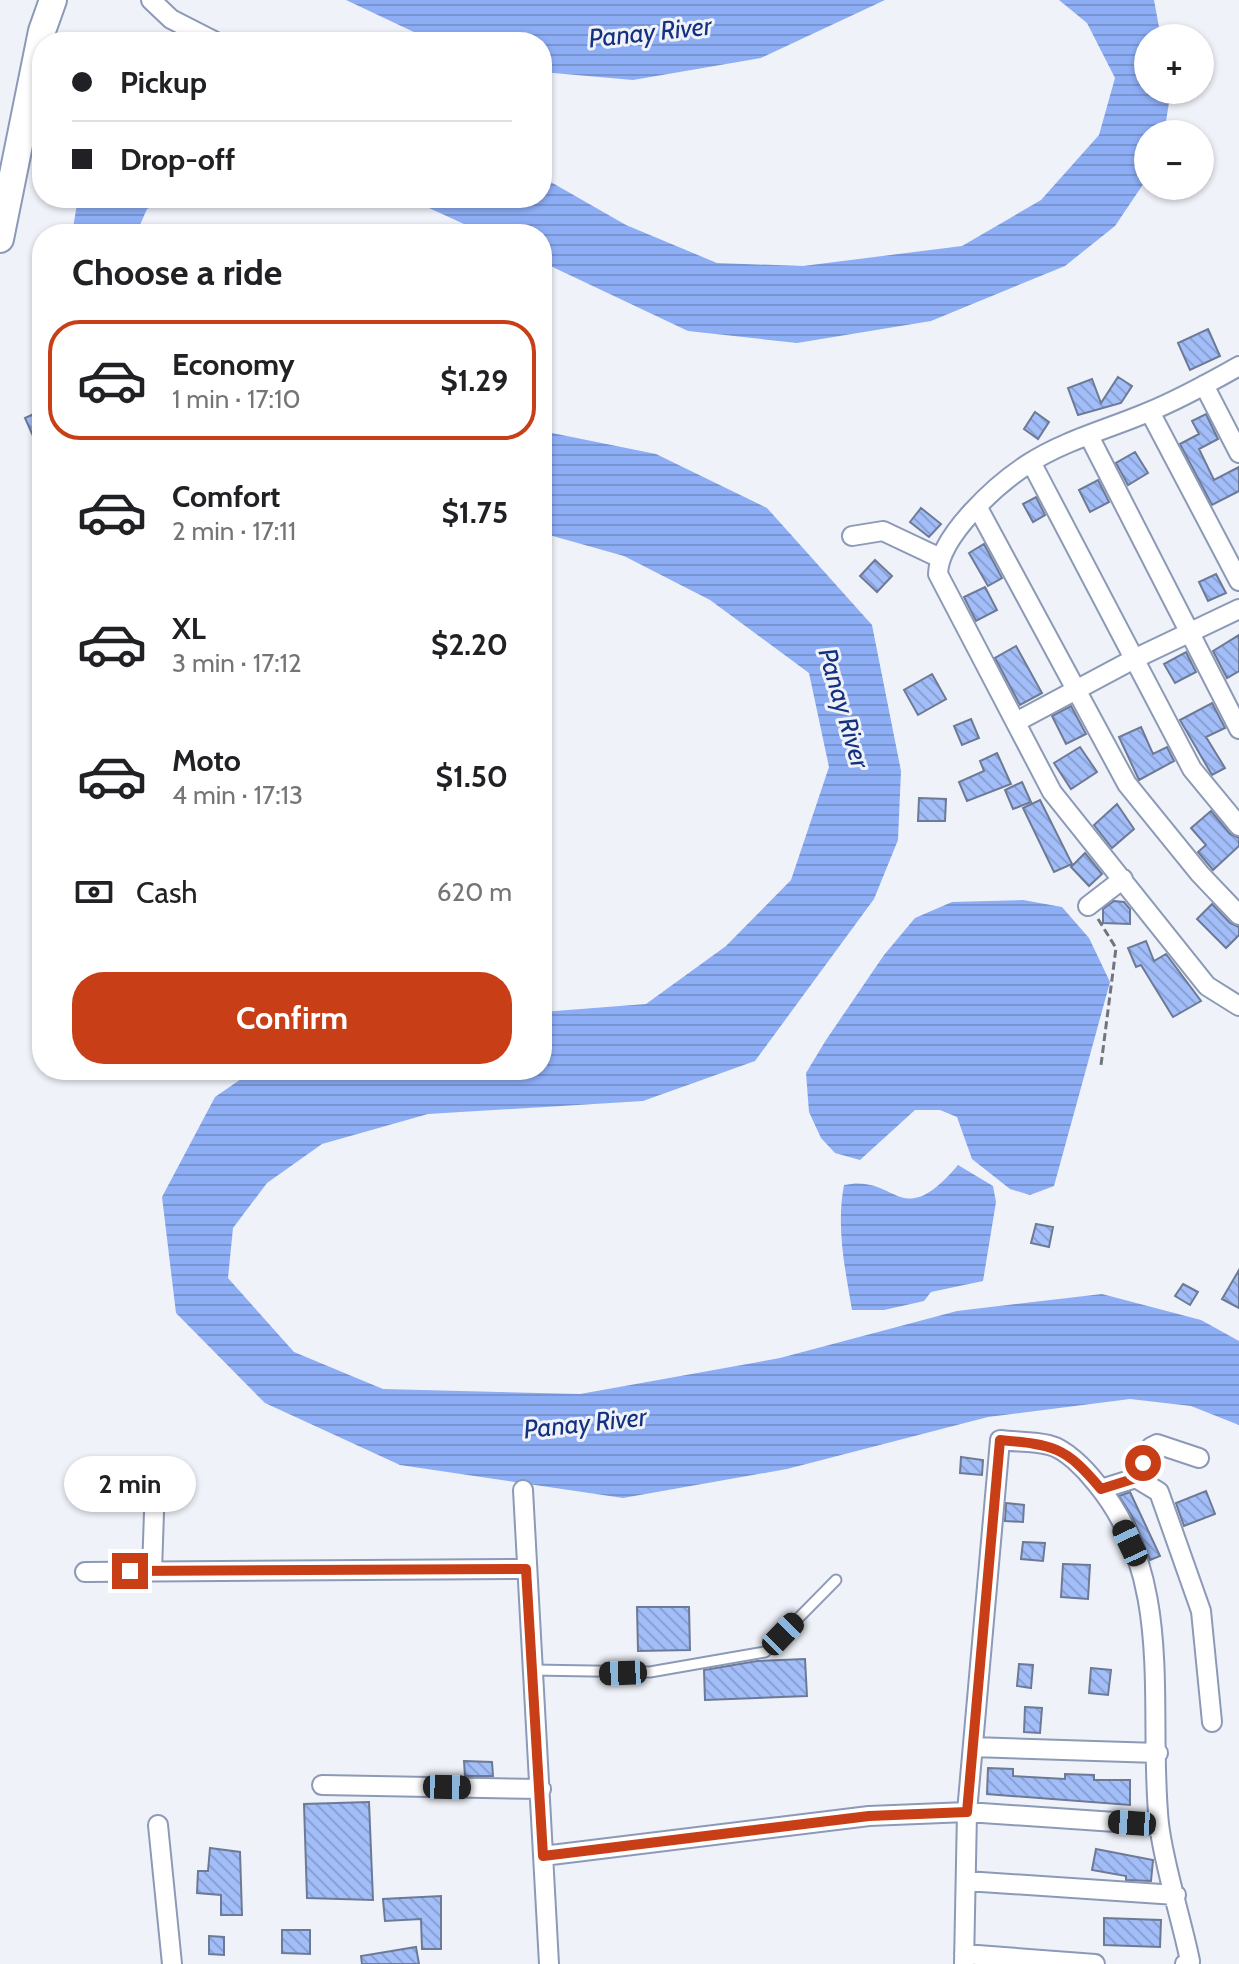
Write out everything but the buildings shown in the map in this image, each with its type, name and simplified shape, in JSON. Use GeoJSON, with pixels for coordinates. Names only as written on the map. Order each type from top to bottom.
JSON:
{"type":"FeatureCollection","features":[{"type":"Feature","properties":{"kind":"main road"},"geometry":{"type":"LineString","coordinates":[[42,32],[53,0]]}},
{"type":"Feature","properties":{"kind":"main road"},"geometry":{"type":"LineString","coordinates":[[0,239],[32,81]]}},
{"type":"Feature","properties":{"kind":"street"},"geometry":{"type":"LineString","coordinates":[[151,0],[171,19],[196,32]]}},
{"type":"Feature","properties":{"kind":"street"},"geometry":{"type":"LineString","coordinates":[[1239,366],[1150,412],[1031,462],[978,508],[938,557],[938,574],[1052,792],[1207,986],[1239,1006]]}},
{"type":"Feature","properties":{"kind":"street"},"geometry":{"type":"LineString","coordinates":[[1204,385],[1239,453]]}},
{"type":"Feature","properties":{"kind":"street"},"geometry":{"type":"LineString","coordinates":[[1150,412],[1239,581]]}},
{"type":"Feature","properties":{"kind":"street"},"geometry":{"type":"LineString","coordinates":[[1089,436],[1239,729]]}},
{"type":"Feature","properties":{"kind":"street"},"geometry":{"type":"LineString","coordinates":[[1031,462],[1192,769],[1238,823]]}},
{"type":"Feature","properties":{"kind":"street"},"geometry":{"type":"LineString","coordinates":[[978,508],[1127,784],[1200,874],[1239,915]]}},
{"type":"Feature","properties":{"kind":"street"},"geometry":{"type":"LineString","coordinates":[[852,536],[883,531],[938,557]]}},
{"type":"Feature","properties":{"kind":"street"},"geometry":{"type":"LineString","coordinates":[[1016,722],[1134,659],[1239,609]]}},
{"type":"Feature","properties":{"kind":"street"},"geometry":{"type":"LineString","coordinates":[[1088,906],[1123,879]]}},
{"type":"Feature","properties":{"kind":"street"},"geometry":{"type":"LineString","coordinates":[[1095,1964],[964,1959],[967,1812],[1000,1440],[1051,1445],[1084,1468],[1101,1489],[1130,1543],[1149,1598],[1155,1646],[1159,1825],[1190,1961],[1185,1964]]}},
{"type":"Feature","properties":{"kind":"street"},"geometry":{"type":"LineString","coordinates":[[1101,1489],[1136,1478],[1151,1447],[1157,1444],[1199,1458]]}},
{"type":"Feature","properties":{"kind":"street"},"geometry":{"type":"LineString","coordinates":[[1136,1478],[1159,1492],[1201,1611],[1212,1722]]}},
{"type":"Feature","properties":{"kind":"street"},"geometry":{"type":"LineString","coordinates":[[152,1571],[155,1483]]}},
{"type":"Feature","properties":{"kind":"street"},"geometry":{"type":"LineString","coordinates":[[523,1490],[549,1964]]}},
{"type":"Feature","properties":{"kind":"street"},"geometry":{"type":"LineString","coordinates":[[85,1572],[526,1569]]}},
{"type":"Feature","properties":{"kind":"street"},"geometry":{"type":"LineString","coordinates":[[973,1747],[1158,1753]]}},
{"type":"Feature","properties":{"kind":"street"},"geometry":{"type":"LineString","coordinates":[[322,1785],[541,1789]]}},
{"type":"Feature","properties":{"kind":"street"},"geometry":{"type":"LineString","coordinates":[[543,1856],[869,1816],[967,1812],[1159,1825]]}},
{"type":"Feature","properties":{"kind":"street"},"geometry":{"type":"LineString","coordinates":[[158,1825],[172,1964]]}},
{"type":"Feature","properties":{"kind":"street"},"geometry":{"type":"LineString","coordinates":[[966,1881],[1176,1895]]}},
{"type":"Feature","properties":{"kind":"lane"},"geometry":{"type":"LineString","coordinates":[[533,1670],[650,1672],[765,1652],[836,1580]]}},
{"type":"Feature","properties":{"kind":"path"},"geometry":{"type":"LineString","coordinates":[[1088,906],[1116,948],[1101,1065]]}},
{"type":"Feature","properties":{"kind":"water","name":"Panay River"},"geometry":{"type":"Polygon","coordinates":[[[346,0],[885,0],[761,58],[633,80],[552,73],[552,32],[414,32],[346,0]]]}},
{"type":"Feature","properties":{"kind":"water"},"geometry":{"type":"Polygon","coordinates":[[[1059,0],[1154,0],[1158,24],[1134,24],[1134,104],[1169,104],[1166,120],[1134,120],[1134,198],[1115,226],[1065,266],[931,321],[797,343],[688,331],[552,267],[552,224],[464,224],[429,208],[552,208],[552,183],[626,225],[717,263],[803,266],[962,246],[1041,200],[1099,135],[1115,78],[1087,23],[1059,0]]]}},
{"type":"Feature","properties":{"kind":"water"},"geometry":{"type":"Polygon","coordinates":[[[76,208],[149,208],[140,224],[74,224],[76,208]]]}},
{"type":"Feature","properties":{"kind":"water","name":"Panay River"},"geometry":{"type":"Polygon","coordinates":[[[552,433],[656,454],[767,508],[872,625],[901,771],[898,840],[874,899],[755,1061],[643,1101],[428,1114],[322,1144],[267,1183],[233,1228],[228,1278],[294,1352],[383,1389],[580,1394],[780,1358],[957,1311],[1102,1294],[1201,1320],[1239,1341],[1239,1425],[1191,1406],[1130,1399],[988,1417],[787,1469],[623,1498],[400,1465],[265,1403],[176,1313],[162,1197],[215,1097],[240,1080],[552,1080],[552,1011],[646,1004],[726,946],[791,880],[829,767],[809,673],[710,600],[624,556],[552,536],[552,433]]]}},
{"type":"Feature","properties":{"kind":"water"},"geometry":{"type":"Polygon","coordinates":[[[1023,900],[1062,907],[1089,938],[1110,982],[1054,1186],[1030,1195],[1010,1189],[972,1159],[957,1117],[940,1110],[915,1110],[860,1160],[835,1153],[821,1138],[809,1112],[806,1073],[884,955],[915,918],[952,902],[1023,900]]]}},
{"type":"Feature","properties":{"kind":"water"},"geometry":{"type":"Polygon","coordinates":[[[958,1165],[993,1186],[996,1202],[983,1281],[931,1292],[924,1301],[884,1310],[852,1310],[841,1232],[844,1185],[862,1184],[910,1198],[923,1196],[958,1165]]]}},
{"type":"Feature","properties":{"kind":"route"},"geometry":{"type":"LineString","coordinates":[[130,1571],[526,1569],[543,1856],[869,1816],[967,1812],[1000,1440],[1051,1445],[1084,1468],[1101,1489],[1136,1478],[1143,1463]]}}]}
